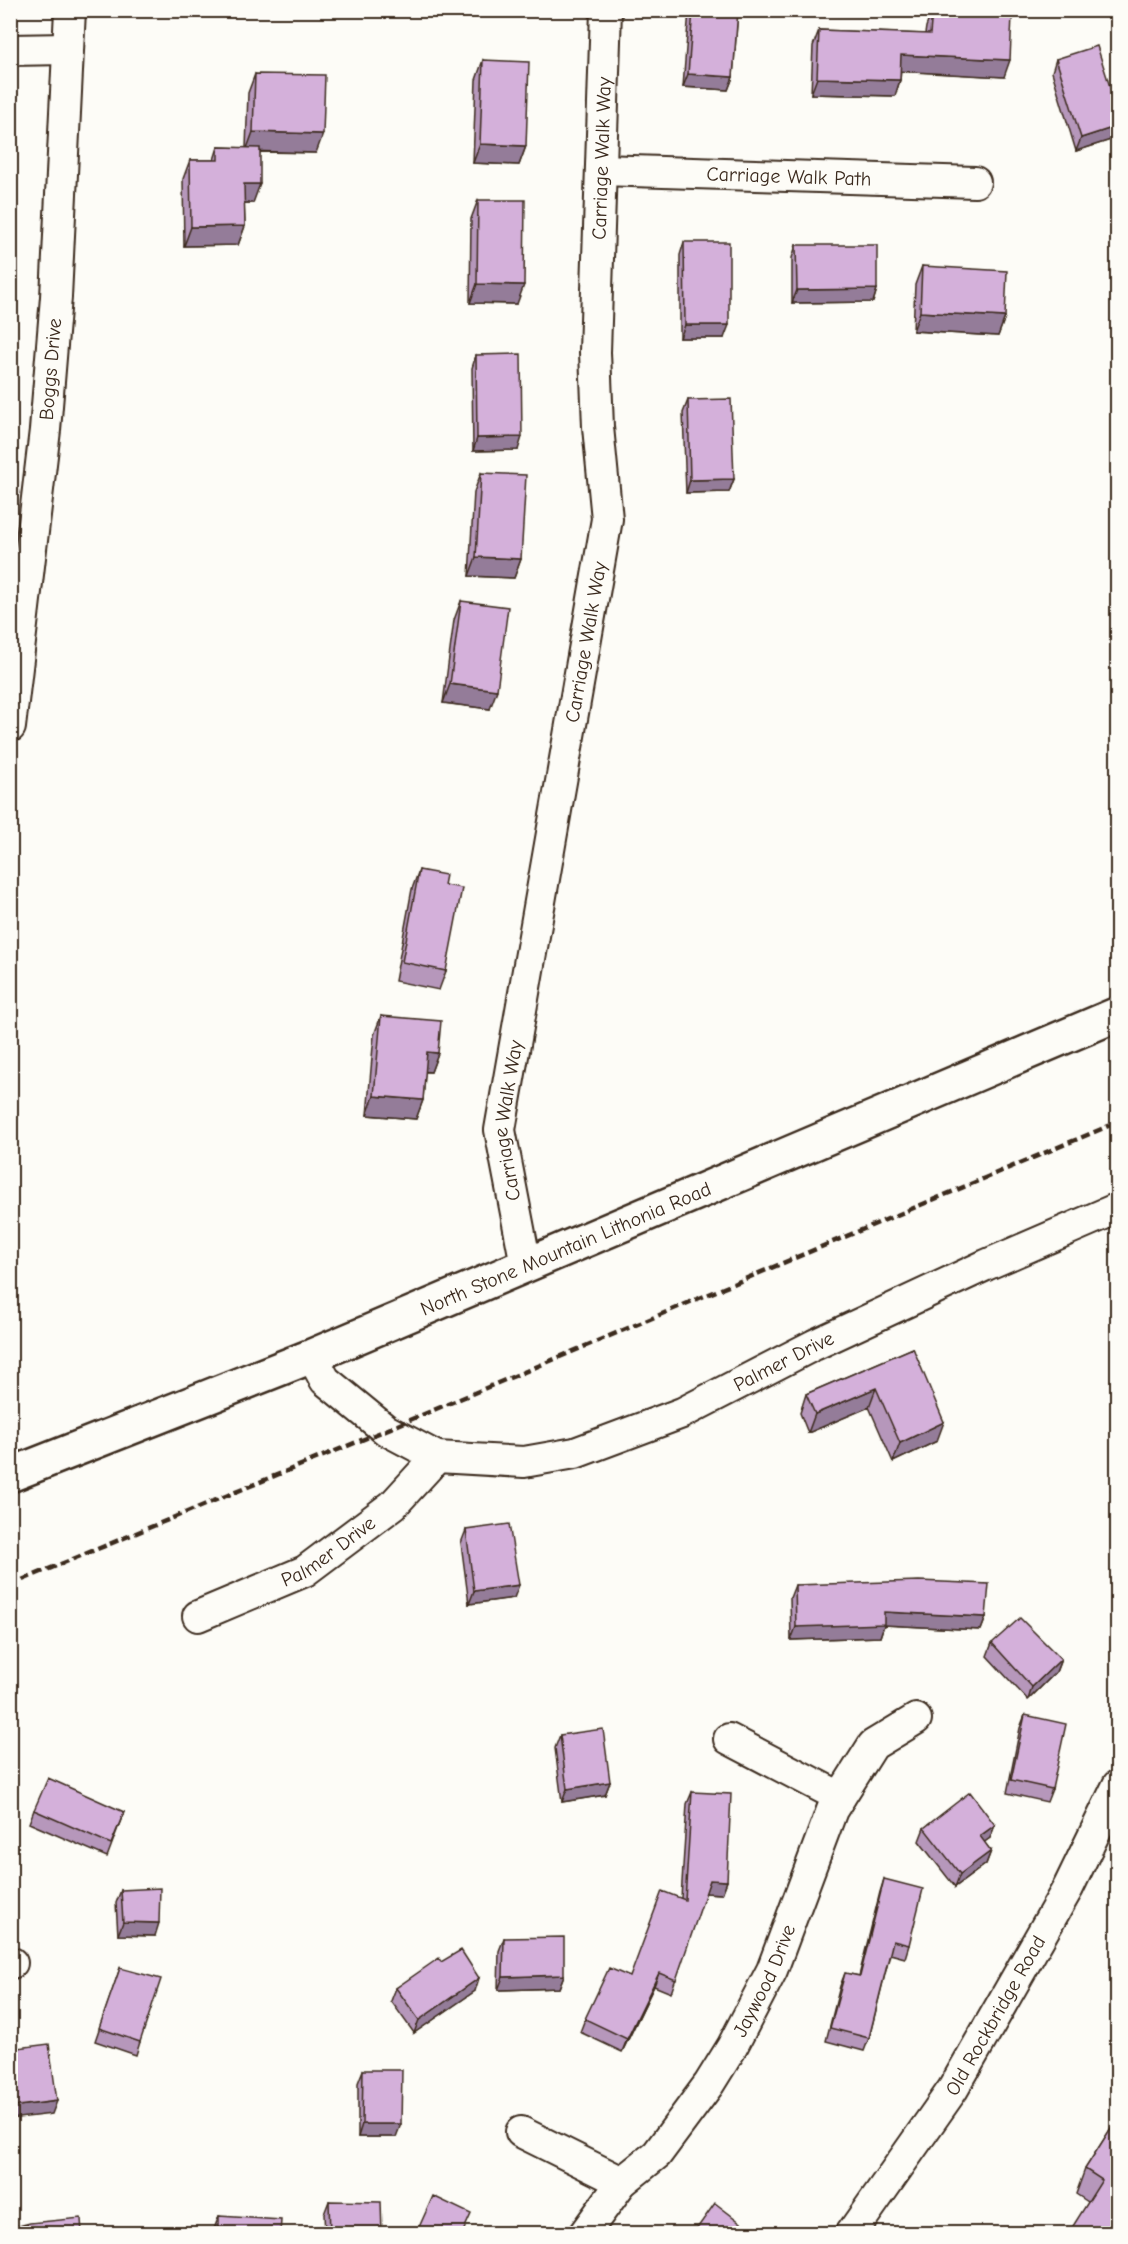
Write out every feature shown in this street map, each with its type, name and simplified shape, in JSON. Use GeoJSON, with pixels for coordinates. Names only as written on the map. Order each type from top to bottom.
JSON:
{"type":"FeatureCollection","features":[{"type":"Feature","properties":{"kind":"main road","name":"North Stone Mountain Lithonia Road"},"geometry":{"type":"LineString","coordinates":[[10,1475],[312,1356],[1118,1014]]}},
{"type":"Feature","properties":{"kind":"street","name":"Boggs Drive"},"geometry":{"type":"LineString","coordinates":[[10,727],[45,430],[56,297],[70,10]]}},
{"type":"Feature","properties":{"kind":"street","name":"Carriage Walk Way"},"geometry":{"type":"LineString","coordinates":[[526,1265],[500,1130],[607,519],[598,427],[595,352],[606,10]]}},
{"type":"Feature","properties":{"kind":"street"},"geometry":{"type":"LineString","coordinates":[[10,50],[67,49]]}},
{"type":"Feature","properties":{"kind":"street","name":"Carriage Walk Path"},"geometry":{"type":"LineString","coordinates":[[601,170],[975,182]]}},
{"type":"Feature","properties":{"kind":"street","name":"Palmer Drive"},"geometry":{"type":"LineString","coordinates":[[312,1356],[325,1380],[386,1430],[437,1457],[524,1462],[575,1453],[682,1413],[814,1345],[986,1265],[1118,1208]]}},
{"type":"Feature","properties":{"kind":"street","name":"Palmer Drive"},"geometry":{"type":"LineString","coordinates":[[198,1616],[304,1571],[393,1506],[437,1457]]}},
{"type":"Feature","properties":{"kind":"street","name":"Jaywood Drive"},"geometry":{"type":"LineString","coordinates":[[584,2234],[622,2182],[657,2154],[732,2047],[772,1970],[832,1810],[873,1745],[916,1719]]}},
{"type":"Feature","properties":{"kind":"street"},"geometry":{"type":"LineString","coordinates":[[729,1739],[840,1797]]}},
{"type":"Feature","properties":{"kind":"street","name":"Old Rockbridge Road"},"geometry":{"type":"LineString","coordinates":[[851,2234],[952,2089],[1068,1888],[1118,1785]]}},
{"type":"Feature","properties":{"kind":"street"},"geometry":{"type":"LineString","coordinates":[[520,2132],[622,2182]]}},
{"type":"Feature","properties":{"kind":"shaded area"},"geometry":{"type":"Polygon","coordinates":[[[1117,803],[1118,898],[1111,896],[1117,803]]]}},
{"type":"Feature","properties":{"kind":"building"},"geometry":{"type":"Polygon","coordinates":[[[693,10],[738,10],[733,77],[688,74],[693,10]]]}},
{"type":"Feature","properties":{"kind":"building"},"geometry":{"type":"Polygon","coordinates":[[[932,11],[1012,15],[1010,60],[901,55],[900,80],[817,78],[819,30],[930,34],[932,11]]]}},
{"type":"Feature","properties":{"kind":"building"},"geometry":{"type":"Polygon","coordinates":[[[1097,46],[1118,112],[1118,126],[1081,138],[1056,59],[1097,46]]]}},
{"type":"Feature","properties":{"kind":"building"},"geometry":{"type":"Polygon","coordinates":[[[483,60],[529,62],[526,146],[480,144],[483,60]]]}},
{"type":"Feature","properties":{"kind":"building"},"geometry":{"type":"Polygon","coordinates":[[[255,74],[325,75],[323,134],[253,132],[255,74]]]}},
{"type":"Feature","properties":{"kind":"building"},"geometry":{"type":"Polygon","coordinates":[[[218,147],[260,148],[260,184],[244,184],[245,226],[191,227],[190,160],[218,160],[218,147]]]}},
{"type":"Feature","properties":{"kind":"building"},"geometry":{"type":"Polygon","coordinates":[[[478,200],[525,200],[524,285],[477,284],[478,200]]]}},
{"type":"Feature","properties":{"kind":"building"},"geometry":{"type":"Polygon","coordinates":[[[684,242],[729,242],[729,325],[685,325],[684,242]]]}},
{"type":"Feature","properties":{"kind":"building"},"geometry":{"type":"Polygon","coordinates":[[[796,245],[877,245],[877,289],[797,290],[796,245]]]}},
{"type":"Feature","properties":{"kind":"building"},"geometry":{"type":"Polygon","coordinates":[[[922,266],[1007,271],[1005,317],[920,312],[922,266]]]}},
{"type":"Feature","properties":{"kind":"building"},"geometry":{"type":"Polygon","coordinates":[[[521,354],[522,437],[477,438],[476,355],[521,354]]]}},
{"type":"Feature","properties":{"kind":"building"},"geometry":{"type":"Polygon","coordinates":[[[731,399],[734,479],[690,480],[688,400],[731,399]]]}},
{"type":"Feature","properties":{"kind":"building"},"geometry":{"type":"Polygon","coordinates":[[[481,473],[526,475],[521,559],[476,557],[481,473]]]}},
{"type":"Feature","properties":{"kind":"building"},"geometry":{"type":"Polygon","coordinates":[[[461,601],[508,607],[497,690],[450,684],[461,601]]]}},
{"type":"Feature","properties":{"kind":"building"},"geometry":{"type":"Polygon","coordinates":[[[419,870],[446,875],[444,885],[462,888],[446,971],[402,962],[419,870]]]}},
{"type":"Feature","properties":{"kind":"building"},"geometry":{"type":"Polygon","coordinates":[[[381,1016],[441,1021],[438,1053],[427,1052],[423,1100],[374,1096],[381,1016]]]}},
{"type":"Feature","properties":{"kind":"building"},"geometry":{"type":"Polygon","coordinates":[[[913,1348],[944,1422],[900,1443],[876,1388],[815,1414],[806,1394],[913,1348]]]}},
{"type":"Feature","properties":{"kind":"building"},"geometry":{"type":"Polygon","coordinates":[[[509,1524],[519,1585],[474,1591],[466,1530],[509,1524]]]}},
{"type":"Feature","properties":{"kind":"building"},"geometry":{"type":"Polygon","coordinates":[[[919,1581],[989,1584],[986,1617],[884,1612],[884,1624],[796,1627],[795,1585],[919,1581]]]}},
{"type":"Feature","properties":{"kind":"building"},"geometry":{"type":"Polygon","coordinates":[[[1020,1618],[1061,1659],[1032,1687],[992,1643],[1020,1618]]]}},
{"type":"Feature","properties":{"kind":"building"},"geometry":{"type":"Polygon","coordinates":[[[1025,1715],[1066,1724],[1052,1789],[1011,1780],[1025,1715]]]}},
{"type":"Feature","properties":{"kind":"building"},"geometry":{"type":"Polygon","coordinates":[[[603,1729],[610,1782],[567,1789],[560,1735],[603,1729]]]}},
{"type":"Feature","properties":{"kind":"building"},"geometry":{"type":"Polygon","coordinates":[[[48,1778],[124,1812],[111,1844],[34,1810],[48,1778]]]}},
{"type":"Feature","properties":{"kind":"building"},"geometry":{"type":"Polygon","coordinates":[[[692,1792],[731,1794],[727,1881],[710,1880],[676,1980],[659,1973],[627,2039],[585,2019],[609,1968],[630,1977],[662,1891],[685,1900],[692,1792]]]}},
{"type":"Feature","properties":{"kind":"building"},"geometry":{"type":"Polygon","coordinates":[[[970,1792],[995,1825],[980,1836],[991,1851],[960,1874],[924,1828],[970,1792]]]}},
{"type":"Feature","properties":{"kind":"building"},"geometry":{"type":"Polygon","coordinates":[[[884,1879],[923,1889],[909,1945],[893,1941],[869,2038],[830,2028],[845,1973],[860,1976],[884,1879]]]}},
{"type":"Feature","properties":{"kind":"building"},"geometry":{"type":"Polygon","coordinates":[[[160,1888],[159,1923],[123,1922],[121,1890],[160,1888]]]}},
{"type":"Feature","properties":{"kind":"building"},"geometry":{"type":"Polygon","coordinates":[[[564,1937],[564,1975],[503,1977],[504,1938],[564,1937]]]}},
{"type":"Feature","properties":{"kind":"building"},"geometry":{"type":"Polygon","coordinates":[[[461,1950],[479,1978],[419,2020],[396,1988],[439,1958],[441,1962],[461,1950]]]}},
{"type":"Feature","properties":{"kind":"building"},"geometry":{"type":"Polygon","coordinates":[[[120,1968],[161,1979],[140,2042],[99,2028],[120,1968]]]}},
{"type":"Feature","properties":{"kind":"building"},"geometry":{"type":"Polygon","coordinates":[[[49,2044],[57,2101],[10,2107],[10,2049],[49,2044]]]}},
{"type":"Feature","properties":{"kind":"building"},"geometry":{"type":"Polygon","coordinates":[[[363,2070],[402,2070],[401,2124],[362,2124],[363,2070]]]}},
{"type":"Feature","properties":{"kind":"building"},"geometry":{"type":"Polygon","coordinates":[[[1118,2117],[1118,2234],[1068,2234],[1102,2180],[1085,2169],[1118,2117]]]}},
{"type":"Feature","properties":{"kind":"building"},"geometry":{"type":"Polygon","coordinates":[[[433,2196],[471,2214],[462,2234],[416,2234],[433,2196]]]}},
{"type":"Feature","properties":{"kind":"building"},"geometry":{"type":"Polygon","coordinates":[[[329,2201],[381,2202],[382,2234],[330,2234],[329,2201]]]}},
{"type":"Feature","properties":{"kind":"building"},"geometry":{"type":"Polygon","coordinates":[[[715,2203],[745,2226],[739,2234],[693,2234],[715,2203]]]}},
{"type":"Feature","properties":{"kind":"building"},"geometry":{"type":"Polygon","coordinates":[[[219,2216],[281,2220],[280,2234],[219,2234],[219,2216]]]}},
{"type":"Feature","properties":{"kind":"building"},"geometry":{"type":"Polygon","coordinates":[[[81,2218],[82,2234],[10,2234],[10,2228],[30,2223],[81,2218]]]}},
{"type":"Feature","properties":{"kind":"railway"},"geometry":{"type":"LineString","coordinates":[[10,1585],[386,1430],[1118,1122]]}}]}
